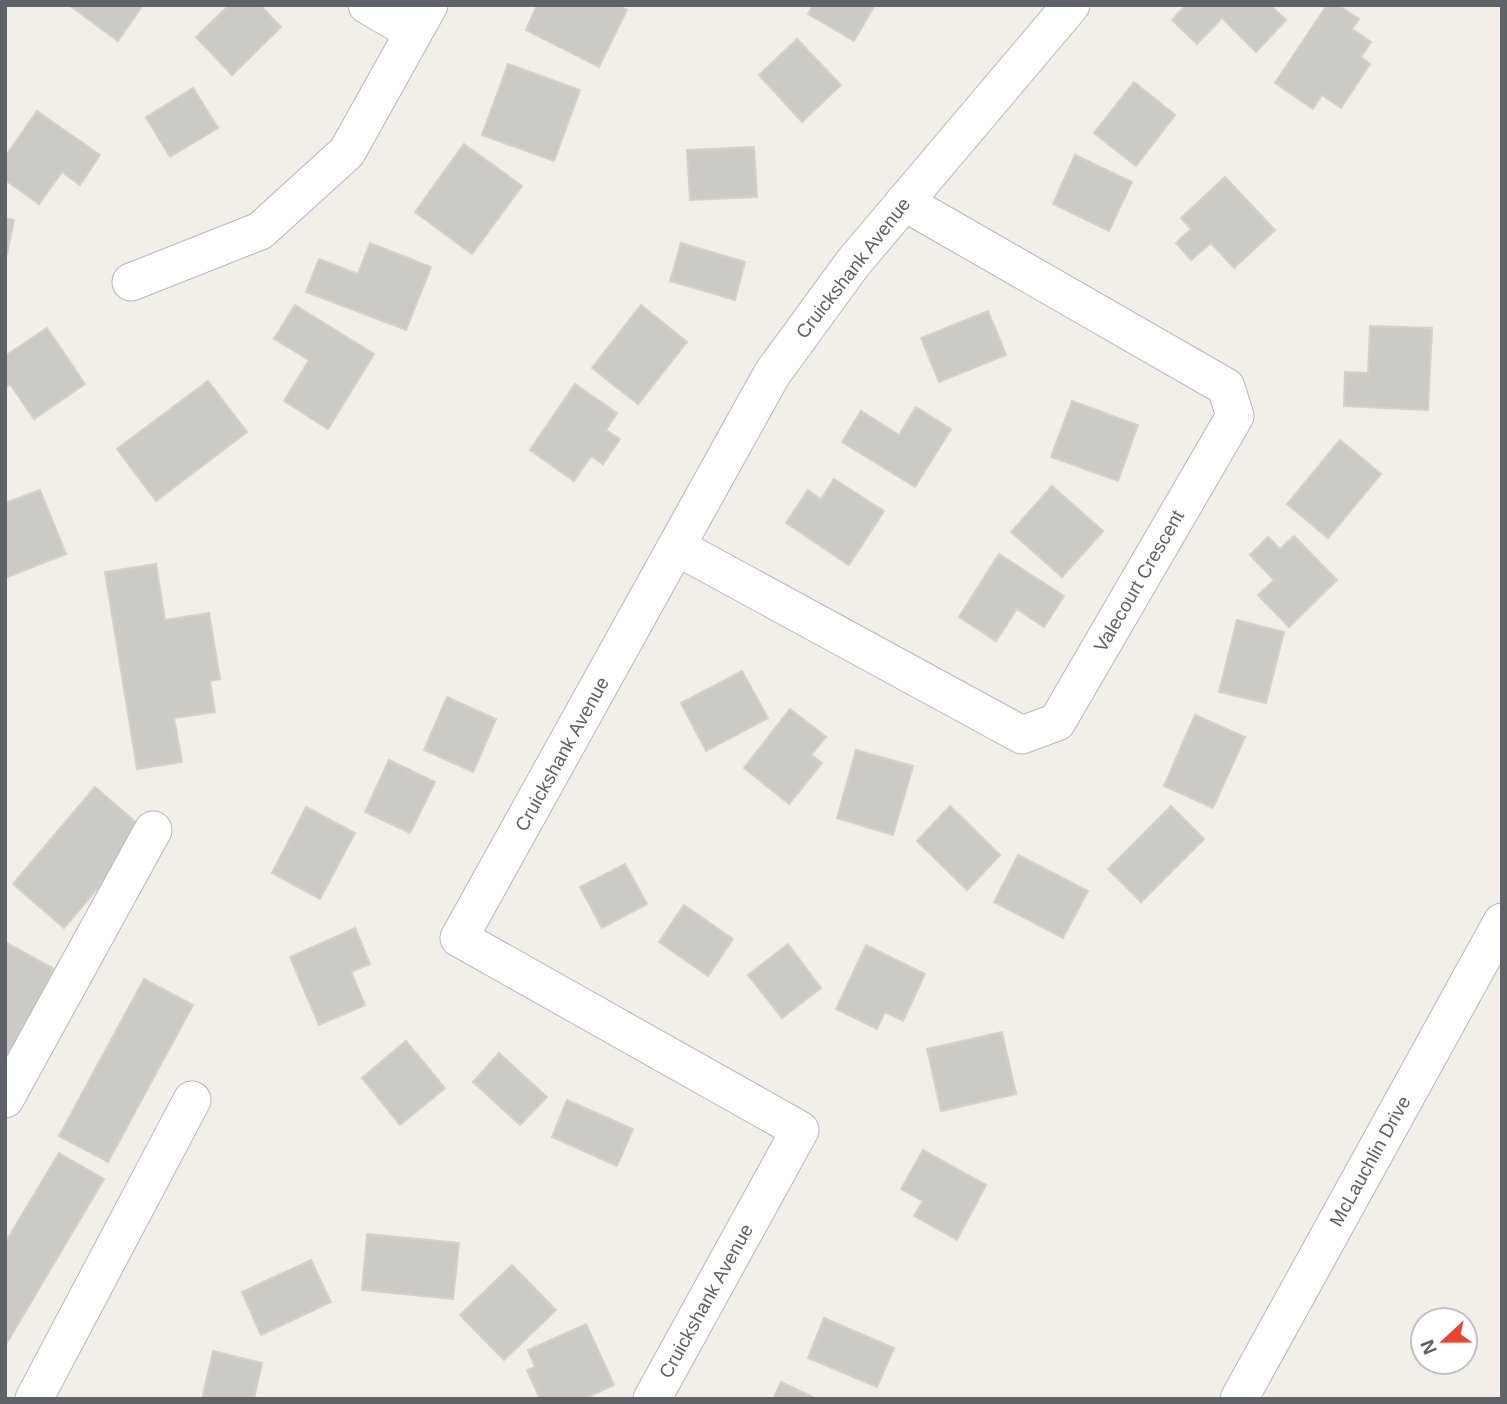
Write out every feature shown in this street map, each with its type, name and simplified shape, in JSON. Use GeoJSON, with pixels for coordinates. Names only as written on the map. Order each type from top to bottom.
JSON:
{"type":"FeatureCollection","features":[{"type":"Feature","properties":{"kind":"street"},"geometry":{"type":"LineString","coordinates":[[131,282],[260,231],[346,152],[421,18],[367,5]]}},
{"type":"Feature","properties":{"kind":"street","name":"Cruickshank Avenue"},"geometry":{"type":"LineString","coordinates":[[652,1399],[800,1130],[459,938],[772,374],[853,263],[1071,5]]}},
{"type":"Feature","properties":{"kind":"street","name":"Valecourt Crescent"},"geometry":{"type":"LineString","coordinates":[[677,547],[1022,735],[1057,722],[1235,416],[1226,387],[904,202]]}},
{"type":"Feature","properties":{"kind":"street"},"geometry":{"type":"LineString","coordinates":[[5,1100],[153,830]]}},
{"type":"Feature","properties":{"kind":"street","name":"McLauchlin Drive"},"geometry":{"type":"LineString","coordinates":[[1239,1399],[1502,922]]}},
{"type":"Feature","properties":{"kind":"street"},"geometry":{"type":"LineString","coordinates":[[34,1399],[192,1100]]}},
{"type":"Feature","properties":{"kind":"building"},"geometry":{"type":"Polygon","coordinates":[[[69,5],[143,5],[118,41],[69,5]]]}},
{"type":"Feature","properties":{"kind":"building"},"geometry":{"type":"Polygon","coordinates":[[[229,5],[260,5],[281,27],[232,75],[196,37],[229,5]]]}},
{"type":"Feature","properties":{"kind":"building"},"geometry":{"type":"Polygon","coordinates":[[[537,5],[618,5],[627,10],[599,67],[526,30],[537,5]]]}},
{"type":"Feature","properties":{"kind":"building"},"geometry":{"type":"Polygon","coordinates":[[[813,5],[875,5],[854,41],[808,14],[813,5]]]}},
{"type":"Feature","properties":{"kind":"building"},"geometry":{"type":"Polygon","coordinates":[[[1186,5],[1270,5],[1286,20],[1256,52],[1222,18],[1197,44],[1172,20],[1186,5]]]}},
{"type":"Feature","properties":{"kind":"building"},"geometry":{"type":"Polygon","coordinates":[[[1327,5],[1338,5],[1359,19],[1352,29],[1371,42],[1361,57],[1370,64],[1341,108],[1322,95],[1313,109],[1275,83],[1327,5]]]}},
{"type":"Feature","properties":{"kind":"building"},"geometry":{"type":"Polygon","coordinates":[[[797,39],[841,85],[802,122],[759,75],[797,39]]]}},
{"type":"Feature","properties":{"kind":"building"},"geometry":{"type":"Polygon","coordinates":[[[508,64],[580,90],[554,161],[482,135],[508,64]]]}},
{"type":"Feature","properties":{"kind":"building"},"geometry":{"type":"Polygon","coordinates":[[[1134,82],[1175,115],[1136,166],[1094,133],[1134,82]]]}},
{"type":"Feature","properties":{"kind":"building"},"geometry":{"type":"Polygon","coordinates":[[[193,88],[218,128],[170,157],[146,117],[193,88]]]}},
{"type":"Feature","properties":{"kind":"building"},"geometry":{"type":"Polygon","coordinates":[[[37,111],[100,155],[80,185],[62,172],[39,204],[5,180],[5,157],[37,111]]]}},
{"type":"Feature","properties":{"kind":"building"},"geometry":{"type":"Polygon","coordinates":[[[464,144],[522,186],[472,254],[415,212],[464,144]]]}},
{"type":"Feature","properties":{"kind":"building"},"geometry":{"type":"Polygon","coordinates":[[[754,147],[757,197],[690,200],[687,150],[754,147]]]}},
{"type":"Feature","properties":{"kind":"building"},"geometry":{"type":"Polygon","coordinates":[[[1075,155],[1132,182],[1109,231],[1053,204],[1075,155]]]}},
{"type":"Feature","properties":{"kind":"building"},"geometry":{"type":"Polygon","coordinates":[[[1225,177],[1275,230],[1234,268],[1211,243],[1191,260],[1176,243],[1191,229],[1181,218],[1225,177]]]}},
{"type":"Feature","properties":{"kind":"building"},"geometry":{"type":"Polygon","coordinates":[[[5,218],[14,220],[7,254],[5,254],[5,218]]]}},
{"type":"Feature","properties":{"kind":"building"},"geometry":{"type":"Polygon","coordinates":[[[370,243],[431,267],[406,330],[306,292],[319,259],[358,274],[370,243]]]}},
{"type":"Feature","properties":{"kind":"building"},"geometry":{"type":"Polygon","coordinates":[[[681,243],[745,262],[735,300],[670,281],[681,243]]]}},
{"type":"Feature","properties":{"kind":"building"},"geometry":{"type":"Polygon","coordinates":[[[295,305],[374,354],[328,429],[284,401],[309,360],[274,339],[295,305]]]}},
{"type":"Feature","properties":{"kind":"building"},"geometry":{"type":"Polygon","coordinates":[[[641,305],[687,342],[638,404],[592,368],[641,305]]]}},
{"type":"Feature","properties":{"kind":"building"},"geometry":{"type":"Polygon","coordinates":[[[988,311],[1006,355],[939,382],[921,338],[988,311]]]}},
{"type":"Feature","properties":{"kind":"building"},"geometry":{"type":"Polygon","coordinates":[[[1370,326],[1432,328],[1428,410],[1344,406],[1345,372],[1368,373],[1370,326]]]}},
{"type":"Feature","properties":{"kind":"building"},"geometry":{"type":"Polygon","coordinates":[[[47,328],[85,384],[34,419],[10,384],[5,388],[5,356],[47,328]]]}},
{"type":"Feature","properties":{"kind":"building"},"geometry":{"type":"Polygon","coordinates":[[[208,381],[247,432],[156,501],[117,449],[208,381]]]}},
{"type":"Feature","properties":{"kind":"building"},"geometry":{"type":"Polygon","coordinates":[[[575,384],[617,413],[606,430],[620,439],[603,464],[591,456],[574,481],[530,450],[575,384]]]}},
{"type":"Feature","properties":{"kind":"building"},"geometry":{"type":"Polygon","coordinates":[[[1072,401],[1138,425],[1118,481],[1051,457],[1072,401]]]}},
{"type":"Feature","properties":{"kind":"building"},"geometry":{"type":"Polygon","coordinates":[[[916,407],[951,429],[915,487],[842,442],[861,411],[899,435],[916,407]]]}},
{"type":"Feature","properties":{"kind":"building"},"geometry":{"type":"Polygon","coordinates":[[[1340,440],[1381,474],[1328,538],[1287,504],[1340,440]]]}},
{"type":"Feature","properties":{"kind":"building"},"geometry":{"type":"Polygon","coordinates":[[[834,479],[884,511],[849,565],[786,523],[808,490],[821,499],[834,479]]]}},
{"type":"Feature","properties":{"kind":"building"},"geometry":{"type":"Polygon","coordinates":[[[1052,486],[1103,531],[1062,577],[1011,532],[1052,486]]]}},
{"type":"Feature","properties":{"kind":"building"},"geometry":{"type":"Polygon","coordinates":[[[40,490],[66,554],[5,578],[5,503],[40,490]]]}},
{"type":"Feature","properties":{"kind":"building"},"geometry":{"type":"Polygon","coordinates":[[[1294,536],[1337,580],[1289,627],[1258,595],[1274,580],[1250,555],[1268,537],[1280,549],[1294,536]]]}},
{"type":"Feature","properties":{"kind":"building"},"geometry":{"type":"Polygon","coordinates":[[[999,554],[1064,596],[1044,627],[1017,609],[996,641],[959,617],[999,554]]]}},
{"type":"Feature","properties":{"kind":"building"},"geometry":{"type":"Polygon","coordinates":[[[156,564],[165,620],[209,613],[220,679],[210,681],[215,712],[174,718],[182,762],[137,769],[105,572],[156,564]]]}},
{"type":"Feature","properties":{"kind":"building"},"geometry":{"type":"Polygon","coordinates":[[[1237,620],[1284,632],[1266,703],[1219,692],[1237,620]]]}},
{"type":"Feature","properties":{"kind":"building"},"geometry":{"type":"Polygon","coordinates":[[[742,671],[768,718],[706,751],[681,703],[742,671]]]}},
{"type":"Feature","properties":{"kind":"building"},"geometry":{"type":"Polygon","coordinates":[[[447,697],[496,719],[473,772],[424,750],[447,697]]]}},
{"type":"Feature","properties":{"kind":"building"},"geometry":{"type":"Polygon","coordinates":[[[790,709],[826,737],[811,755],[822,763],[789,804],[744,768],[790,709]]]}},
{"type":"Feature","properties":{"kind":"building"},"geometry":{"type":"Polygon","coordinates":[[[1195,715],[1245,737],[1213,808],[1164,786],[1195,715]]]}},
{"type":"Feature","properties":{"kind":"building"},"geometry":{"type":"Polygon","coordinates":[[[856,750],[913,766],[893,835],[837,818],[856,750]]]}},
{"type":"Feature","properties":{"kind":"building"},"geometry":{"type":"Polygon","coordinates":[[[389,760],[435,782],[410,833],[365,812],[389,760]]]}},
{"type":"Feature","properties":{"kind":"building"},"geometry":{"type":"Polygon","coordinates":[[[95,787],[146,831],[64,928],[13,884],[95,787]]]}},
{"type":"Feature","properties":{"kind":"building"},"geometry":{"type":"Polygon","coordinates":[[[950,806],[1000,855],[967,890],[917,841],[950,806]]]}},
{"type":"Feature","properties":{"kind":"building"},"geometry":{"type":"Polygon","coordinates":[[[1171,806],[1204,839],[1141,902],[1108,869],[1171,806]]]}},
{"type":"Feature","properties":{"kind":"building"},"geometry":{"type":"Polygon","coordinates":[[[306,807],[355,833],[320,899],[272,873],[306,807]]]}},
{"type":"Feature","properties":{"kind":"building"},"geometry":{"type":"Polygon","coordinates":[[[1018,855],[1088,891],[1063,938],[994,902],[1018,855]]]}},
{"type":"Feature","properties":{"kind":"building"},"geometry":{"type":"Polygon","coordinates":[[[625,864],[647,904],[602,928],[580,887],[625,864]]]}},
{"type":"Feature","properties":{"kind":"building"},"geometry":{"type":"Polygon","coordinates":[[[684,905],[733,939],[708,976],[659,942],[684,905]]]}},
{"type":"Feature","properties":{"kind":"building"},"geometry":{"type":"Polygon","coordinates":[[[355,928],[370,964],[351,972],[365,1005],[319,1025],[290,957],[355,928]]]}},
{"type":"Feature","properties":{"kind":"building"},"geometry":{"type":"Polygon","coordinates":[[[5,942],[54,969],[5,1062],[5,942]]]}},
{"type":"Feature","properties":{"kind":"building"},"geometry":{"type":"Polygon","coordinates":[[[788,944],[821,988],[782,1018],[748,975],[788,944]]]}},
{"type":"Feature","properties":{"kind":"building"},"geometry":{"type":"Polygon","coordinates":[[[866,945],[925,974],[903,1021],[885,1012],[877,1029],[836,1009],[866,945]]]}},
{"type":"Feature","properties":{"kind":"building"},"geometry":{"type":"Polygon","coordinates":[[[144,979],[193,1005],[108,1162],[59,1136],[144,979]]]}},
{"type":"Feature","properties":{"kind":"building"},"geometry":{"type":"Polygon","coordinates":[[[1002,1032],[1016,1094],[941,1111],[927,1049],[1002,1032]]]}},
{"type":"Feature","properties":{"kind":"building"},"geometry":{"type":"Polygon","coordinates":[[[406,1041],[445,1088],[400,1125],[362,1078],[406,1041]]]}},
{"type":"Feature","properties":{"kind":"building"},"geometry":{"type":"Polygon","coordinates":[[[499,1053],[547,1097],[520,1125],[473,1082],[499,1053]]]}},
{"type":"Feature","properties":{"kind":"building"},"geometry":{"type":"Polygon","coordinates":[[[567,1100],[633,1129],[617,1166],[552,1137],[567,1100]]]}},
{"type":"Feature","properties":{"kind":"building"},"geometry":{"type":"Polygon","coordinates":[[[923,1150],[986,1185],[957,1240],[914,1216],[923,1201],[901,1189],[923,1150]]]}},
{"type":"Feature","properties":{"kind":"building"},"geometry":{"type":"Polygon","coordinates":[[[59,1153],[104,1179],[5,1346],[5,1243],[59,1153]]]}},
{"type":"Feature","properties":{"kind":"building"},"geometry":{"type":"Polygon","coordinates":[[[367,1234],[459,1243],[453,1299],[362,1290],[367,1234]]]}},
{"type":"Feature","properties":{"kind":"building"},"geometry":{"type":"Polygon","coordinates":[[[311,1260],[331,1302],[261,1335],[242,1292],[311,1260]]]}},
{"type":"Feature","properties":{"kind":"building"},"geometry":{"type":"Polygon","coordinates":[[[512,1265],[556,1310],[504,1360],[460,1315],[512,1265]]]}},
{"type":"Feature","properties":{"kind":"building"},"geometry":{"type":"Polygon","coordinates":[[[824,1318],[894,1348],[877,1387],[808,1358],[824,1318]]]}},
{"type":"Feature","properties":{"kind":"building"},"geometry":{"type":"Polygon","coordinates":[[[586,1324],[614,1385],[584,1399],[540,1399],[527,1370],[535,1367],[528,1350],[586,1324]]]}},
{"type":"Feature","properties":{"kind":"building"},"geometry":{"type":"Polygon","coordinates":[[[213,1351],[262,1363],[254,1399],[202,1399],[213,1351]]]}},
{"type":"Feature","properties":{"kind":"building"},"geometry":{"type":"Polygon","coordinates":[[[781,1382],[817,1399],[773,1399],[781,1382]]]}}]}
